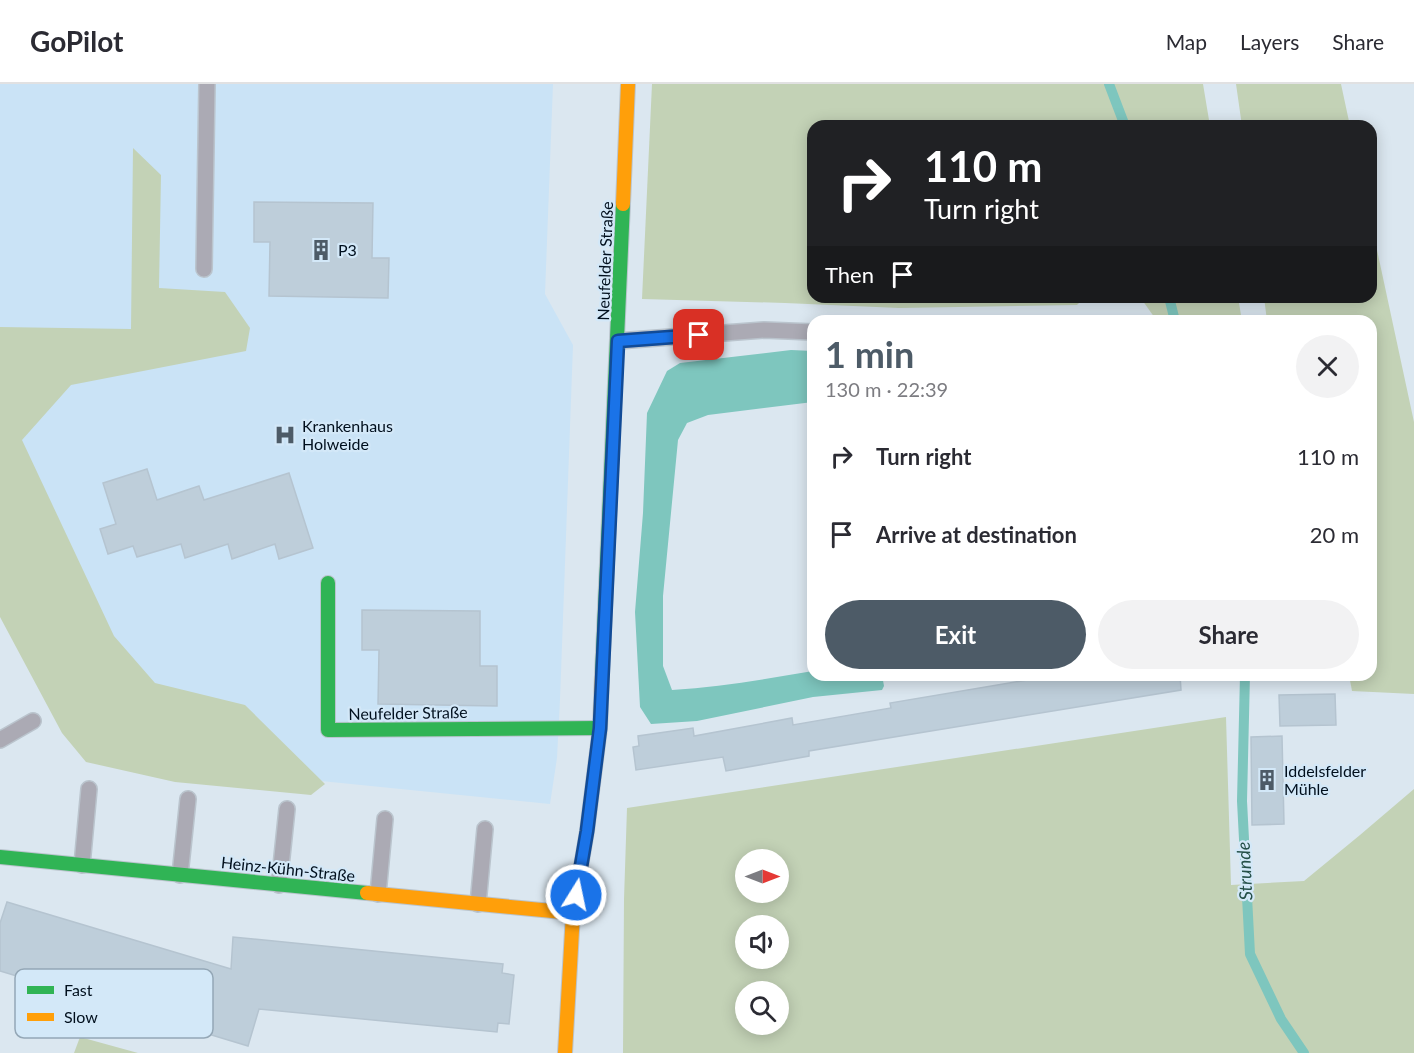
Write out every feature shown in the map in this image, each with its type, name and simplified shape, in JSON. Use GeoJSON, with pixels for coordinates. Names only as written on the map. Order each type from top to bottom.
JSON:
{"type":"FeatureCollection","features":[{"type":"Feature","properties":{"kind":"street","name":"Neufelder Straße"},"geometry":{"type":"LineString","coordinates":[[565,1053],[573,913],[587,831],[600,728],[628,84]]}},
{"type":"Feature","properties":{"kind":"street","name":"Neufelder Straße"},"geometry":{"type":"LineString","coordinates":[[328,583],[328,730],[600,728]]}},
{"type":"Feature","properties":{"kind":"street","name":"Heinz-Kühn-Straße"},"geometry":{"type":"LineString","coordinates":[[0,857],[573,913]]}},
{"type":"Feature","properties":{"kind":"lane"},"geometry":{"type":"LineString","coordinates":[[204,269],[207,84]]}},
{"type":"Feature","properties":{"kind":"lane"},"geometry":{"type":"LineString","coordinates":[[618,341],[765,330],[807,332]]}},
{"type":"Feature","properties":{"kind":"lane"},"geometry":{"type":"LineString","coordinates":[[0,740],[33,721]]}},
{"type":"Feature","properties":{"kind":"lane"},"geometry":{"type":"LineString","coordinates":[[82,865],[89,789]]}},
{"type":"Feature","properties":{"kind":"lane"},"geometry":{"type":"LineString","coordinates":[[180,875],[188,798]]}},
{"type":"Feature","properties":{"kind":"lane"},"geometry":{"type":"LineString","coordinates":[[279,885],[287,809]]}},
{"type":"Feature","properties":{"kind":"lane"},"geometry":{"type":"LineString","coordinates":[[378,894],[385,819]]}},
{"type":"Feature","properties":{"kind":"lane"},"geometry":{"type":"LineString","coordinates":[[478,904],[485,829]]}},
{"type":"Feature","properties":{"kind":"shaded area","name":"Krankenhaus Holweide"},"geometry":{"type":"Polygon","coordinates":[[[0,84],[553,84],[545,294],[573,345],[560,700],[557,758],[550,804],[111,760],[0,525],[0,84]]]}},
{"type":"Feature","properties":{"kind":"shaded area"},"geometry":{"type":"Polygon","coordinates":[[[652,84],[1203,84],[1209,120],[807,120],[807,303],[1079,303],[1077,305],[899,308],[642,299],[652,84]]]}},
{"type":"Feature","properties":{"kind":"shaded area"},"geometry":{"type":"Polygon","coordinates":[[[1236,84],[1341,84],[1349,120],[1241,120],[1236,84]]]}},
{"type":"Feature","properties":{"kind":"shaded area"},"geometry":{"type":"Polygon","coordinates":[[[133,148],[161,175],[159,288],[225,292],[250,328],[246,351],[71,385],[22,440],[114,636],[155,683],[245,705],[325,784],[311,795],[175,782],[86,762],[62,733],[0,617],[0,327],[131,329],[133,148]]]}},
{"type":"Feature","properties":{"kind":"shaded area"},"geometry":{"type":"Polygon","coordinates":[[[1377,250],[1414,422],[1414,694],[1352,691],[1350,681],[1377,681],[1377,315],[1266,315],[1265,303],[1377,303],[1377,250]]]}},
{"type":"Feature","properties":{"kind":"shaded area"},"geometry":{"type":"Polygon","coordinates":[[[1144,303],[1239,303],[1241,315],[1153,315],[1144,303]]]}},
{"type":"Feature","properties":{"kind":"shaded area"},"geometry":{"type":"Polygon","coordinates":[[[791,350],[807,351],[807,403],[708,415],[687,423],[678,440],[663,596],[663,666],[672,690],[725,685],[807,672],[807,681],[883,681],[882,690],[813,697],[697,721],[651,724],[640,707],[635,612],[643,513],[647,413],[667,371],[680,363],[791,350]]]}},
{"type":"Feature","properties":{"kind":"shaded area"},"geometry":{"type":"Polygon","coordinates":[[[1226,717],[1231,885],[1304,881],[1414,789],[1414,1053],[623,1053],[627,808],[1226,717]]]}},
{"type":"Feature","properties":{"kind":"shaded area"},"geometry":{"type":"Polygon","coordinates":[[[80,1038],[84,1038],[138,1053],[74,1053],[80,1038]]]}},
{"type":"Feature","properties":{"kind":"building","name":"P3"},"geometry":{"type":"Polygon","coordinates":[[[254,202],[373,203],[372,258],[389,258],[388,298],[269,296],[270,242],[254,242],[254,202]]]}},
{"type":"Feature","properties":{"kind":"building"},"geometry":{"type":"Polygon","coordinates":[[[147,469],[157,500],[199,486],[204,500],[289,473],[313,548],[279,559],[275,544],[232,559],[228,544],[185,558],[181,544],[137,557],[133,546],[108,554],[100,529],[116,524],[103,483],[147,469]]]}},
{"type":"Feature","properties":{"kind":"building"},"geometry":{"type":"Polygon","coordinates":[[[362,610],[480,611],[480,666],[497,666],[497,706],[378,704],[379,650],[362,650],[362,610]]]}},
{"type":"Feature","properties":{"kind":"building"},"geometry":{"type":"Polygon","coordinates":[[[1021,681],[1180,681],[1181,690],[809,751],[809,756],[726,771],[723,757],[636,770],[633,747],[639,746],[638,736],[693,728],[694,736],[792,718],[793,725],[891,708],[890,703],[1021,681]]]}},
{"type":"Feature","properties":{"kind":"building"},"geometry":{"type":"Polygon","coordinates":[[[1335,694],[1336,725],[1280,726],[1279,695],[1335,694]]]}},
{"type":"Feature","properties":{"kind":"building","name":"Iddelsfelder Mühle"},"geometry":{"type":"Polygon","coordinates":[[[1282,736],[1284,824],[1252,825],[1251,737],[1282,736]]]}},
{"type":"Feature","properties":{"kind":"building"},"geometry":{"type":"Polygon","coordinates":[[[7,902],[231,969],[233,937],[503,964],[502,973],[514,975],[509,1024],[498,1023],[497,1032],[259,1009],[248,1046],[213,1035],[213,969],[15,969],[15,976],[0,971],[0,923],[7,902]]]}},
{"type":"Feature","properties":{"kind":"waterway","name":"Strunde"},"geometry":{"type":"LineString","coordinates":[[1109,84],[1123,120]]}},
{"type":"Feature","properties":{"kind":"waterway","name":"Strunde"},"geometry":{"type":"LineString","coordinates":[[1170,303],[1174,315]]}},
{"type":"Feature","properties":{"kind":"waterway","name":"Strunde"},"geometry":{"type":"LineString","coordinates":[[1245,681],[1242,801],[1250,954],[1281,1019],[1304,1053]]}},
{"type":"Feature","properties":{"kind":"traffic: fast"},"geometry":{"type":"LineString","coordinates":[[602,675],[623,204]]}},
{"type":"Feature","properties":{"kind":"traffic: fast"},"geometry":{"type":"LineString","coordinates":[[328,583],[328,730],[600,728]]}},
{"type":"Feature","properties":{"kind":"traffic: fast"},"geometry":{"type":"LineString","coordinates":[[0,857],[367,893]]}},
{"type":"Feature","properties":{"kind":"traffic: slow"},"geometry":{"type":"LineString","coordinates":[[623,204],[628,84]]}},
{"type":"Feature","properties":{"kind":"traffic: slow"},"geometry":{"type":"LineString","coordinates":[[565,1053],[573,913],[587,831],[600,728],[602,675]]}},
{"type":"Feature","properties":{"kind":"traffic: slow"},"geometry":{"type":"LineString","coordinates":[[367,893],[573,913]]}},
{"type":"Feature","properties":{"kind":"place","name":"P3"},"geometry":{"type":"Point","coordinates":[321,250]}},
{"type":"Feature","properties":{"kind":"place","name":"Krankenhaus Holweide"},"geometry":{"type":"Point","coordinates":[285,435]}},
{"type":"Feature","properties":{"kind":"place","name":"Iddelsfelder Mühle"},"geometry":{"type":"Point","coordinates":[1267,780]}},
{"type":"Feature","properties":{"kind":"route"},"geometry":{"type":"LineString","coordinates":[[576,895],[600,728],[618,341],[699,335]]}}]}
